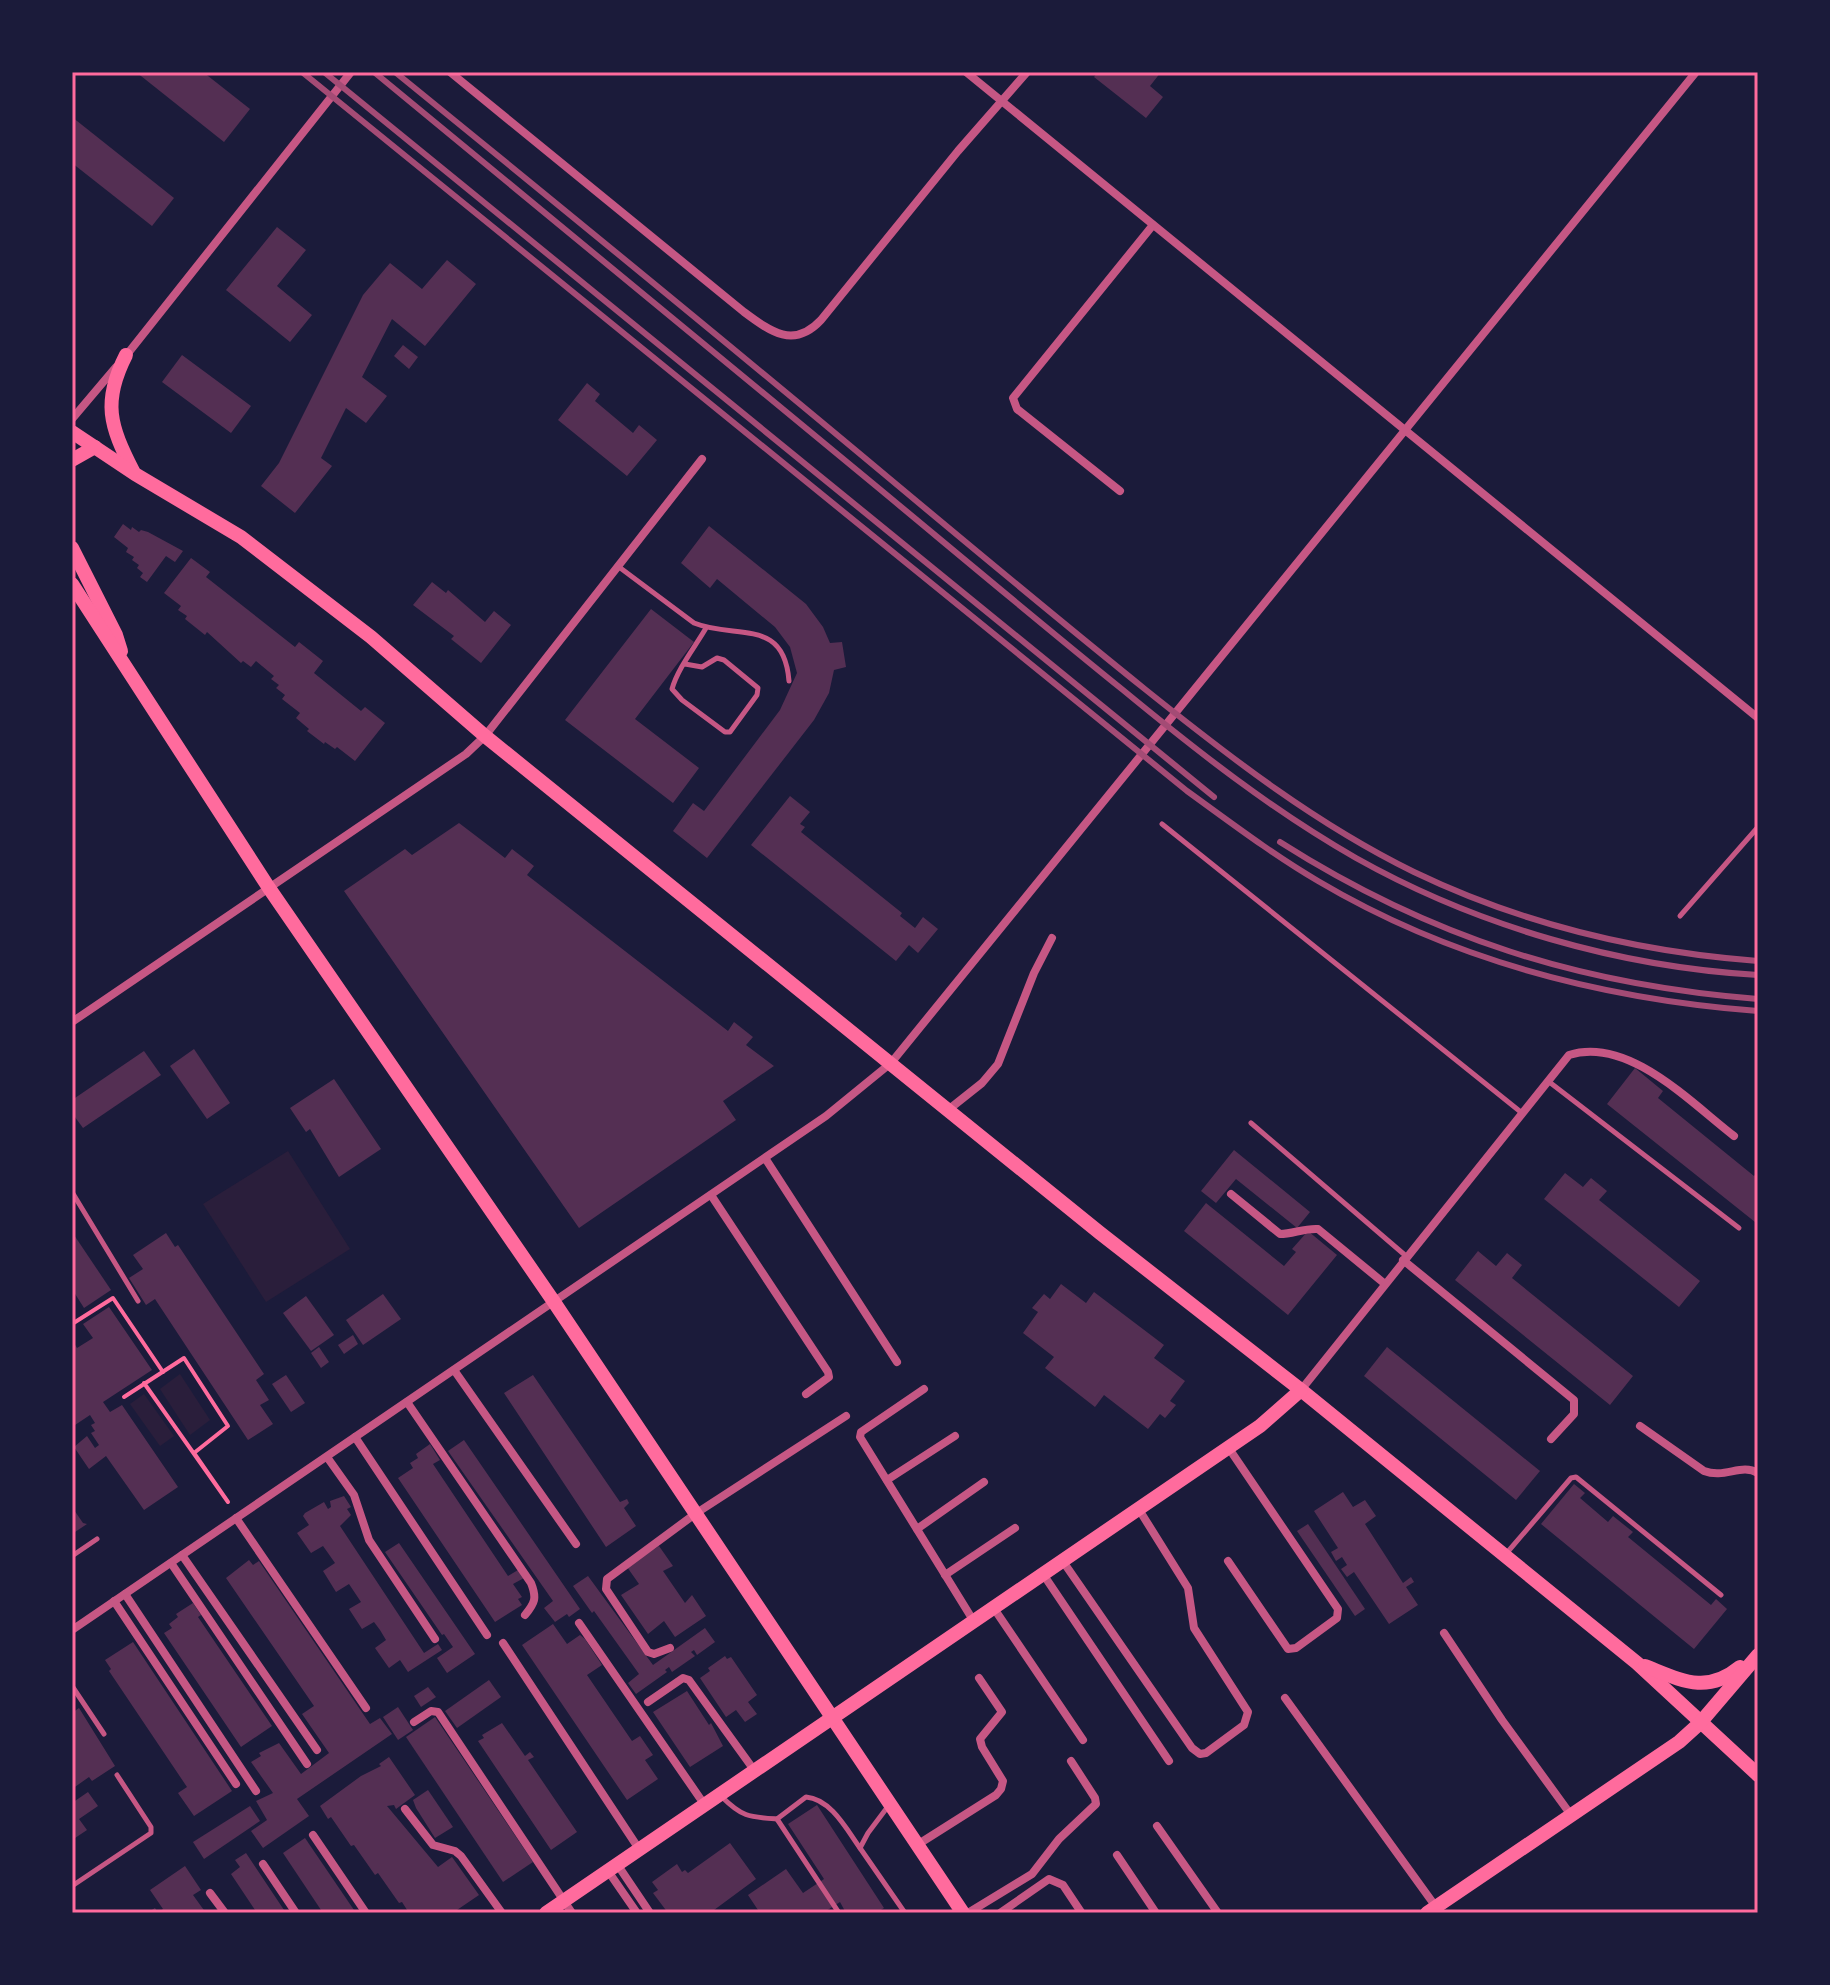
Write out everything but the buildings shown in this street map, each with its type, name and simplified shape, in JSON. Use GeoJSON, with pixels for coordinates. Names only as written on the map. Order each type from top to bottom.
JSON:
{"type":"FeatureCollection","features":[{"type":"Feature","properties":{"kind":"main road"},"geometry":{"type":"LineString","coordinates":[[126,355],[116,374],[110,402],[114,431],[135,474]]}},
{"type":"Feature","properties":{"kind":"main road"},"geometry":{"type":"LineString","coordinates":[[72,432],[135,474],[241,537],[371,637],[485,736],[1637,1663],[1758,1775]]}},
{"type":"Feature","properties":{"kind":"main road"},"geometry":{"type":"LineString","coordinates":[[72,460],[95,447]]}},
{"type":"Feature","properties":{"kind":"main road"},"geometry":{"type":"LineString","coordinates":[[72,548],[116,635],[127,671]]}},
{"type":"Feature","properties":{"kind":"main road"},"geometry":{"type":"LineString","coordinates":[[72,584],[269,888],[554,1302],[917,1845],[966,1913]]}},
{"type":"Feature","properties":{"kind":"main road"},"geometry":{"type":"LineString","coordinates":[[546,1913],[568,1907],[612,1867],[1260,1426],[1301,1390]]}},
{"type":"Feature","properties":{"kind":"main road"},"geometry":{"type":"LineString","coordinates":[[1637,1663],[1676,1679],[1704,1684],[1725,1678],[1758,1654]]}},
{"type":"Feature","properties":{"kind":"main road"},"geometry":{"type":"LineString","coordinates":[[1431,1910],[1679,1742],[1700,1723],[1758,1654]]}},
{"type":"Feature","properties":{"kind":"street"},"geometry":{"type":"LineString","coordinates":[[72,419],[351,72]]}},
{"type":"Feature","properties":{"kind":"street"},"geometry":{"type":"LineString","coordinates":[[450,72],[761,325],[776,333],[793,336],[810,330],[821,320],[1027,72]]}},
{"type":"Feature","properties":{"kind":"street"},"geometry":{"type":"LineString","coordinates":[[966,72],[1758,718]]}},
{"type":"Feature","properties":{"kind":"street"},"geometry":{"type":"LineString","coordinates":[[72,1630],[846,1102],[891,1063],[1696,72]]}},
{"type":"Feature","properties":{"kind":"street"},"geometry":{"type":"LineString","coordinates":[[1120,491],[1017,409],[1013,398],[1153,225]]}},
{"type":"Feature","properties":{"kind":"street"},"geometry":{"type":"LineString","coordinates":[[72,1022],[458,760],[485,736],[702,459]]}},
{"type":"Feature","properties":{"kind":"street"},"geometry":{"type":"LineString","coordinates":[[948,1110],[982,1083],[998,1064],[1034,973],[1052,938]]}},
{"type":"Feature","properties":{"kind":"street"},"geometry":{"type":"LineString","coordinates":[[1301,1390],[1569,1055],[1590,1050],[1645,1066],[1734,1136]]}},
{"type":"Feature","properties":{"kind":"street"},"geometry":{"type":"LineString","coordinates":[[765,1158],[897,1362]]}},
{"type":"Feature","properties":{"kind":"street"},"geometry":{"type":"LineString","coordinates":[[1231,1194],[1280,1234],[1306,1228],[1318,1229],[1385,1284]]}},
{"type":"Feature","properties":{"kind":"street"},"geometry":{"type":"LineString","coordinates":[[711,1195],[828,1372],[826,1381],[806,1394]]}},
{"type":"Feature","properties":{"kind":"street"},"geometry":{"type":"LineString","coordinates":[[1405,1258],[1574,1400],[1574,1414],[1551,1439]]}},
{"type":"Feature","properties":{"kind":"street"},"geometry":{"type":"LineString","coordinates":[[454,1370],[576,1544]]}},
{"type":"Feature","properties":{"kind":"street"},"geometry":{"type":"LineString","coordinates":[[924,1389],[860,1434],[973,1620]]}},
{"type":"Feature","properties":{"kind":"street"},"geometry":{"type":"LineString","coordinates":[[407,1402],[531,1583],[536,1594],[535,1603],[525,1615]]}},
{"type":"Feature","properties":{"kind":"street"},"geometry":{"type":"LineString","coordinates":[[670,1648],[654,1654],[648,1652],[605,1585],[610,1575],[695,1514],[846,1416]]}},
{"type":"Feature","properties":{"kind":"street"},"geometry":{"type":"LineString","coordinates":[[1640,1426],[1704,1471],[1716,1476],[1738,1470],[1758,1473]]}},
{"type":"Feature","properties":{"kind":"street"},"geometry":{"type":"LineString","coordinates":[[887,1480],[955,1436]]}},
{"type":"Feature","properties":{"kind":"street"},"geometry":{"type":"LineString","coordinates":[[355,1437],[487,1635]]}},
{"type":"Feature","properties":{"kind":"street"},"geometry":{"type":"LineString","coordinates":[[1228,1447],[1338,1609],[1337,1618],[1296,1648],[1288,1649],[1228,1561]]}},
{"type":"Feature","properties":{"kind":"street"},"geometry":{"type":"LineString","coordinates":[[327,1457],[354,1495],[369,1540],[435,1639]]}},
{"type":"Feature","properties":{"kind":"street"},"geometry":{"type":"LineString","coordinates":[[917,1529],[984,1482]]}},
{"type":"Feature","properties":{"kind":"street"},"geometry":{"type":"LineString","coordinates":[[1062,1560],[1192,1748],[1200,1754],[1206,1753],[1244,1725],[1248,1712],[1194,1628],[1188,1588],[1138,1508]]}},
{"type":"Feature","properties":{"kind":"street"},"geometry":{"type":"LineString","coordinates":[[236,1518],[366,1708]]}},
{"type":"Feature","properties":{"kind":"street"},"geometry":{"type":"LineString","coordinates":[[945,1575],[1015,1528]]}},
{"type":"Feature","properties":{"kind":"street"},"geometry":{"type":"LineString","coordinates":[[182,1555],[317,1750]]}},
{"type":"Feature","properties":{"kind":"street"},"geometry":{"type":"LineString","coordinates":[[171,1563],[307,1764]]}},
{"type":"Feature","properties":{"kind":"street"},"geometry":{"type":"LineString","coordinates":[[1042,1573],[1169,1761]]}},
{"type":"Feature","properties":{"kind":"street"},"geometry":{"type":"LineString","coordinates":[[125,1594],[256,1791]]}},
{"type":"Feature","properties":{"kind":"street"},"geometry":{"type":"LineString","coordinates":[[114,1601],[236,1784]]}},
{"type":"Feature","properties":{"kind":"street"},"geometry":{"type":"LineString","coordinates":[[993,1607],[1083,1740]]}},
{"type":"Feature","properties":{"kind":"street"},"geometry":{"type":"LineString","coordinates":[[579,1623],[704,1804]]}},
{"type":"Feature","properties":{"kind":"street"},"geometry":{"type":"LineString","coordinates":[[1444,1633],[1571,1815]]}},
{"type":"Feature","properties":{"kind":"street"},"geometry":{"type":"LineString","coordinates":[[503,1643],[639,1849]]}},
{"type":"Feature","properties":{"kind":"street"},"geometry":{"type":"LineString","coordinates":[[648,1702],[683,1678],[689,1680],[754,1770]]}},
{"type":"Feature","properties":{"kind":"street"},"geometry":{"type":"LineString","coordinates":[[917,1845],[1001,1789],[1001,1778],[980,1739],[1002,1712],[979,1678]]}},
{"type":"Feature","properties":{"kind":"street"},"geometry":{"type":"LineString","coordinates":[[1285,1698],[1431,1910]]}},
{"type":"Feature","properties":{"kind":"street"},"geometry":{"type":"LineString","coordinates":[[414,1722],[431,1711],[438,1712],[568,1907]]}},
{"type":"Feature","properties":{"kind":"street"},"geometry":{"type":"LineString","coordinates":[[966,1913],[1032,1874],[1059,1839],[1096,1804],[1071,1761]]}},
{"type":"Feature","properties":{"kind":"street"},"geometry":{"type":"LineString","coordinates":[[405,1809],[433,1845],[455,1851],[461,1856],[502,1913]]}},
{"type":"Feature","properties":{"kind":"street"},"geometry":{"type":"LineString","coordinates":[[1157,1826],[1218,1913]]}},
{"type":"Feature","properties":{"kind":"street"},"geometry":{"type":"LineString","coordinates":[[313,1835],[366,1913]]}},
{"type":"Feature","properties":{"kind":"street"},"geometry":{"type":"LineString","coordinates":[[1117,1855],[1156,1913]]}},
{"type":"Feature","properties":{"kind":"street"},"geometry":{"type":"LineString","coordinates":[[263,1864],[296,1913]]}},
{"type":"Feature","properties":{"kind":"street"},"geometry":{"type":"LineString","coordinates":[[612,1867],[637,1913]]}},
{"type":"Feature","properties":{"kind":"street"},"geometry":{"type":"LineString","coordinates":[[612,1867],[650,1913]]}},
{"type":"Feature","properties":{"kind":"street"},"geometry":{"type":"LineString","coordinates":[[1000,1913],[1049,1879],[1063,1885],[1081,1912]]}},
{"type":"Feature","properties":{"kind":"street"},"geometry":{"type":"LineString","coordinates":[[210,1893],[225,1913]]}},
{"type":"Feature","properties":{"kind":"lane"},"geometry":{"type":"LineString","coordinates":[[618,566],[694,623],[706,628],[759,635],[782,650],[787,660],[789,681]]}},
{"type":"Feature","properties":{"kind":"lane"},"geometry":{"type":"LineString","coordinates":[[685,664],[702,667],[717,658],[724,660],[758,688],[757,695],[730,732],[725,732],[672,689],[685,664],[706,628]]}},
{"type":"Feature","properties":{"kind":"lane"},"geometry":{"type":"LineString","coordinates":[[1162,824],[1522,1113]]}},
{"type":"Feature","properties":{"kind":"lane"},"geometry":{"type":"LineString","coordinates":[[1680,916],[1758,827]]}},
{"type":"Feature","properties":{"kind":"lane"},"geometry":{"type":"LineString","coordinates":[[1548,1081],[1739,1228]]}},
{"type":"Feature","properties":{"kind":"lane"},"geometry":{"type":"LineString","coordinates":[[1251,1123],[1405,1258]]}},
{"type":"Feature","properties":{"kind":"lane"},"geometry":{"type":"LineString","coordinates":[[72,1192],[138,1301]]}},
{"type":"Feature","properties":{"kind":"lane"},"geometry":{"type":"LineString","coordinates":[[1505,1556],[1571,1478],[1576,1477],[1721,1595]]}},
{"type":"Feature","properties":{"kind":"lane"},"geometry":{"type":"LineString","coordinates":[[72,1556],[97,1539]]}},
{"type":"Feature","properties":{"kind":"lane"},"geometry":{"type":"LineString","coordinates":[[72,1686],[104,1734]]}},
{"type":"Feature","properties":{"kind":"lane"},"geometry":{"type":"LineString","coordinates":[[72,1886],[151,1833],[151,1827],[117,1775]]}},
{"type":"Feature","properties":{"kind":"lane"},"geometry":{"type":"LineString","coordinates":[[719,1794],[737,1813],[746,1817],[777,1819],[806,1797],[814,1798],[835,1816],[905,1913]]}},
{"type":"Feature","properties":{"kind":"lane"},"geometry":{"type":"LineString","coordinates":[[860,1848],[890,1803]]}},
{"type":"Feature","properties":{"kind":"lane"},"geometry":{"type":"LineString","coordinates":[[777,1819],[839,1913]]}},
{"type":"Feature","properties":{"kind":"path"},"geometry":{"type":"LineString","coordinates":[[72,1324],[113,1298],[163,1372]]}},
{"type":"Feature","properties":{"kind":"path"},"geometry":{"type":"LineString","coordinates":[[124,1397],[144,1383],[184,1358],[228,1426],[194,1453],[228,1502],[144,1383]]}},
{"type":"Feature","properties":{"kind":"shaded area"},"geometry":{"type":"Polygon","coordinates":[[[288,1151],[350,1249],[266,1302],[203,1204],[288,1151]]]}},
{"type":"Feature","properties":{"kind":"shaded area"},"geometry":{"type":"Polygon","coordinates":[[[180,1374],[210,1420],[190,1435],[160,1389],[180,1374]]]}},
{"type":"Feature","properties":{"kind":"shaded area"},"geometry":{"type":"Polygon","coordinates":[[[144,1394],[174,1436],[160,1446],[130,1404],[144,1394]]]}},
{"type":"Feature","properties":{"kind":"railway"},"geometry":{"type":"LineString","coordinates":[[302,72],[1187,791],[1284,860],[1369,909],[1422,933],[1530,972],[1643,997],[1758,1011]]}},
{"type":"Feature","properties":{"kind":"railway"},"geometry":{"type":"LineString","coordinates":[[324,72],[1214,797]]}},
{"type":"Feature","properties":{"kind":"railway"},"geometry":{"type":"LineString","coordinates":[[374,72],[1151,713],[1295,820],[1402,882],[1500,923],[1550,939],[1654,963],[1758,975]]}},
{"type":"Feature","properties":{"kind":"railway"},"geometry":{"type":"LineString","coordinates":[[395,72],[1114,664],[1210,740],[1309,811],[1414,872],[1497,907],[1625,943],[1758,961]]}},
{"type":"Feature","properties":{"kind":"railway"},"geometry":{"type":"LineString","coordinates":[[1280,842],[1394,905],[1509,951],[1630,982],[1758,999]]}}]}
